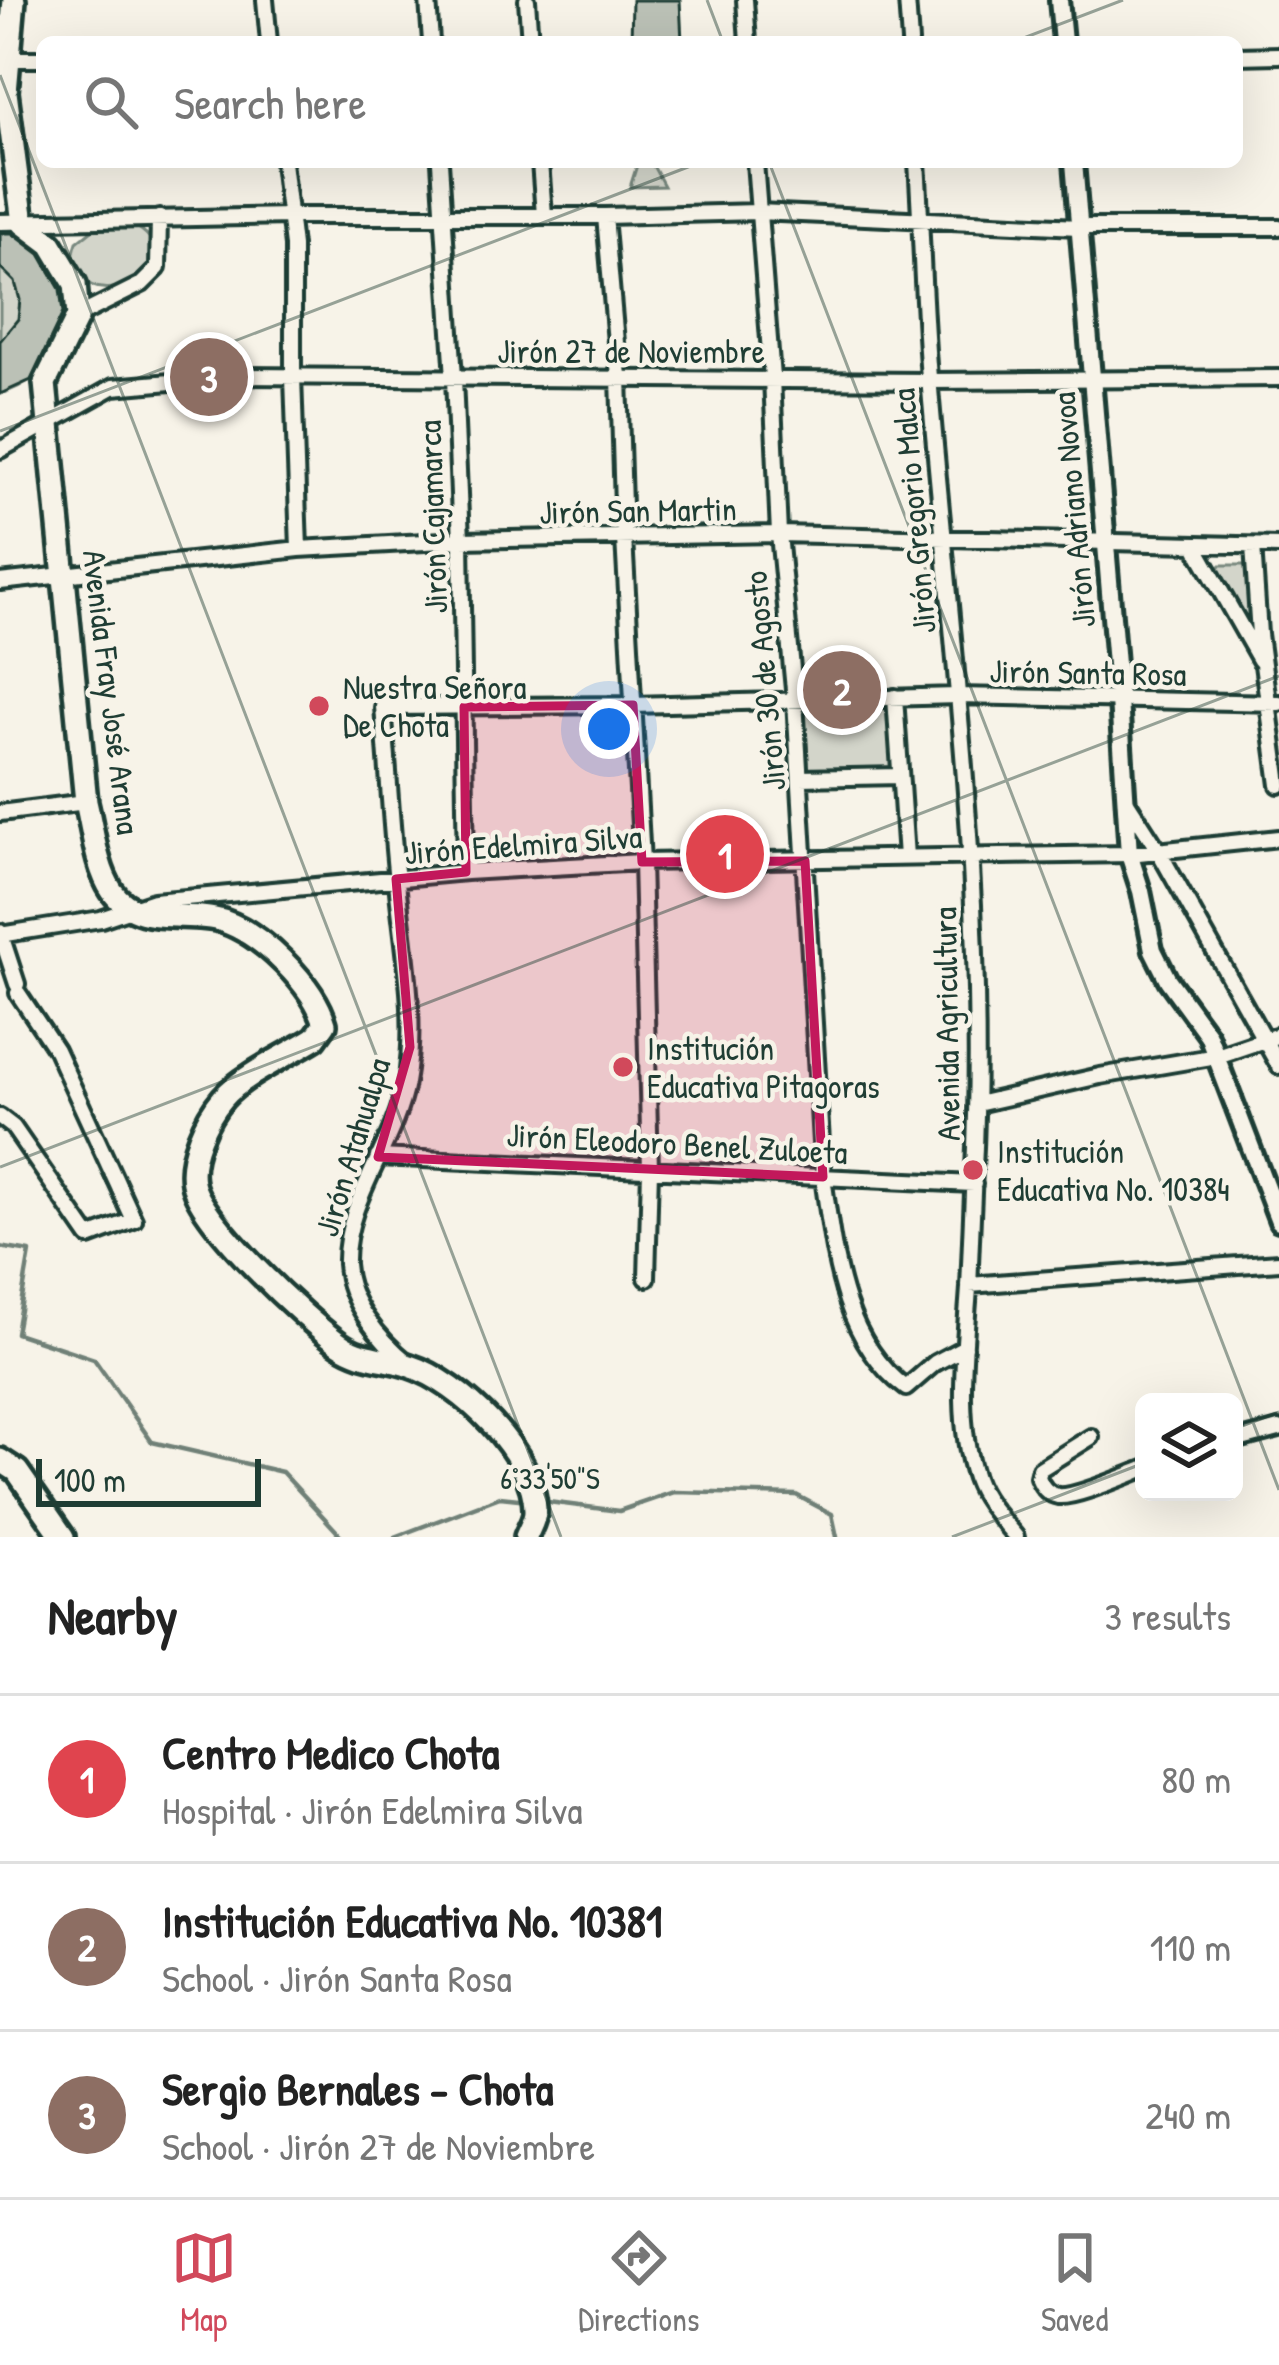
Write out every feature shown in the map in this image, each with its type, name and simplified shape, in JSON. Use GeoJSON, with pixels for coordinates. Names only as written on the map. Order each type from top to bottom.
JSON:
{"type":"FeatureCollection","features":[{"type":"Feature","properties":{"kind":"main road"},"geometry":{"type":"LineString","coordinates":[[14,0],[4,59],[12,222],[51,244],[75,284],[78,316]]}},
{"type":"Feature","properties":{"kind":"main road","name":"Avenida Fray José Arana"},"geometry":{"type":"LineString","coordinates":[[78,316],[44,383],[47,423],[86,802],[112,891],[131,910]]}},
{"type":"Feature","properties":{"kind":"main road"},"geometry":{"type":"LineString","coordinates":[[131,910],[223,921],[255,938],[281,961],[321,1009],[325,1024],[315,1038],[224,1096],[206,1126],[194,1160],[193,1183],[220,1229],[343,1346],[363,1356],[412,1366],[491,1419],[531,1488],[536,1514],[526,1537]]}},
{"type":"Feature","properties":{"kind":"main road"},"geometry":{"type":"LineString","coordinates":[[0,1460],[17,1471],[63,1537]]}},
{"type":"Feature","properties":{"kind":"street"},"geometry":{"type":"LineString","coordinates":[[265,0],[268,36]]}},
{"type":"Feature","properties":{"kind":"street"},"geometry":{"type":"LineString","coordinates":[[428,0],[431,36]]}},
{"type":"Feature","properties":{"kind":"street"},"geometry":{"type":"LineString","coordinates":[[527,0],[530,36]]}},
{"type":"Feature","properties":{"kind":"street"},"geometry":{"type":"LineString","coordinates":[[745,0],[748,36]]}},
{"type":"Feature","properties":{"kind":"street"},"geometry":{"type":"LineString","coordinates":[[907,0],[910,36]]}},
{"type":"Feature","properties":{"kind":"street"},"geometry":{"type":"LineString","coordinates":[[1059,0],[1062,36]]}},
{"type":"Feature","properties":{"kind":"street"},"geometry":{"type":"LineString","coordinates":[[1243,56],[1279,56]]}},
{"type":"Feature","properties":{"kind":"street"},"geometry":{"type":"LineString","coordinates":[[4,59],[36,59]]}},
{"type":"Feature","properties":{"kind":"street"},"geometry":{"type":"LineString","coordinates":[[284,168],[290,216],[299,549]]}},
{"type":"Feature","properties":{"kind":"street","name":"Jirón Cajamarca"},"geometry":{"type":"LineString","coordinates":[[440,168],[461,540],[466,872]]}},
{"type":"Feature","properties":{"kind":"street"},"geometry":{"type":"LineString","coordinates":[[540,168],[544,215]]}},
{"type":"Feature","properties":{"kind":"street","name":"Jirón 30 de Agosto"},"geometry":{"type":"LineString","coordinates":[[755,168],[772,378],[778,534],[795,700],[823,1177],[832,1241],[850,1318],[891,1377],[906,1388],[935,1363],[965,1347]]}},
{"type":"Feature","properties":{"kind":"street","name":"Jirón Gregorio Malca"},"geometry":{"type":"LineString","coordinates":[[917,168],[929,381],[969,855]]}},
{"type":"Feature","properties":{"kind":"street","name":"Jirón Adriano Novoa"},"geometry":{"type":"LineString","coordinates":[[1074,168],[1129,854],[1153,950],[1168,980],[1208,1035],[1279,1221]]}},
{"type":"Feature","properties":{"kind":"street"},"geometry":{"type":"LineString","coordinates":[[12,222],[758,212],[1079,227],[1279,227]]}},
{"type":"Feature","properties":{"kind":"street"},"geometry":{"type":"LineString","coordinates":[[605,216],[619,377],[642,862],[650,1169],[647,1278]]}},
{"type":"Feature","properties":{"kind":"street"},"geometry":{"type":"LineString","coordinates":[[78,316],[142,284],[158,268],[160,218]]}},
{"type":"Feature","properties":{"kind":"street","name":"Jirón 27 de Noviembre"},"geometry":{"type":"LineString","coordinates":[[0,450],[112,387],[240,376],[929,381],[1279,378]]}},
{"type":"Feature","properties":{"kind":"street","name":"Jirón San Martin"},"geometry":{"type":"LineString","coordinates":[[0,582],[299,549],[461,540],[778,534],[1279,546]]}},
{"type":"Feature","properties":{"kind":"street"},"geometry":{"type":"LineString","coordinates":[[1194,544],[1264,667]]}},
{"type":"Feature","properties":{"kind":"street"},"geometry":{"type":"LineString","coordinates":[[1253,546],[1259,634],[1274,703],[1279,785]]}},
{"type":"Feature","properties":{"kind":"street","name":"Jirón Santa Rosa"},"geometry":{"type":"LineString","coordinates":[[383,707],[957,696],[1274,703]]}},
{"type":"Feature","properties":{"kind":"street"},"geometry":{"type":"LineString","coordinates":[[895,698],[906,857]]}},
{"type":"Feature","properties":{"kind":"street","name":"Jirón Atahualpa"},"geometry":{"type":"LineString","coordinates":[[383,707],[411,1011],[410,1047],[396,1119],[347,1238],[346,1270],[368,1320],[385,1344],[412,1366]]}},
{"type":"Feature","properties":{"kind":"street"},"geometry":{"type":"LineString","coordinates":[[800,778],[900,776]]}},
{"type":"Feature","properties":{"kind":"street"},"geometry":{"type":"LineString","coordinates":[[1126,800],[1273,1038],[1279,1066]]}},
{"type":"Feature","properties":{"kind":"street"},"geometry":{"type":"LineString","coordinates":[[0,813],[86,802]]}},
{"type":"Feature","properties":{"kind":"street","name":"Jirón Edelmira Silva"},"geometry":{"type":"LineString","coordinates":[[0,934],[101,919],[154,901],[184,897],[466,872],[642,862],[1129,854],[1279,838]]}},
{"type":"Feature","properties":{"kind":"street","name":"Avenida Agricultura"},"geometry":{"type":"LineString","coordinates":[[969,855],[977,1104],[965,1417],[976,1482],[989,1507],[1016,1537]]}},
{"type":"Feature","properties":{"kind":"street"},"geometry":{"type":"LineString","coordinates":[[0,934],[17,989],[11,999],[0,999]]}},
{"type":"Feature","properties":{"kind":"street"},"geometry":{"type":"LineString","coordinates":[[0,954],[56,1050],[134,1220],[89,1237],[13,1127],[0,1117]]}},
{"type":"Feature","properties":{"kind":"street"},"geometry":{"type":"LineString","coordinates":[[977,1104],[1216,1056],[1273,1038]]}},
{"type":"Feature","properties":{"kind":"street","name":"Jirón Eleodoro Benel Zuloeta"},"geometry":{"type":"LineString","coordinates":[[378,1156],[974,1184]]}},
{"type":"Feature","properties":{"kind":"street"},"geometry":{"type":"LineString","coordinates":[[969,1285],[1279,1262]]}},
{"type":"Feature","properties":{"kind":"street"},"geometry":{"type":"LineString","coordinates":[[1243,1439],[1279,1429]]}},
{"type":"Feature","properties":{"kind":"street"},"geometry":{"type":"LineString","coordinates":[[1091,1437],[1040,1469],[1043,1488],[1054,1496],[1072,1495],[1135,1472]]}},
{"type":"Feature","properties":{"kind":"highlighted area"},"geometry":{"type":"Polygon","coordinates":[[[633,705],[642,862],[805,861],[823,1177],[378,1157],[410,1047],[396,879],[466,872],[464,707],[633,705]]]}},
{"type":"Feature","properties":{"kind":"shaded area"},"geometry":{"type":"Polygon","coordinates":[[[636,168],[654,168],[664,186],[630,187],[636,168]]]}},
{"type":"Feature","properties":{"kind":"shaded area"},"geometry":{"type":"Polygon","coordinates":[[[129,224],[147,235],[153,248],[150,261],[127,283],[95,287],[76,269],[77,242],[97,226],[129,224]]]}},
{"type":"Feature","properties":{"kind":"shaded area"},"geometry":{"type":"Polygon","coordinates":[[[0,227],[27,240],[50,261],[67,304],[63,326],[45,363],[19,387],[0,394],[0,227]]]}},
{"type":"Feature","properties":{"kind":"shaded area"},"geometry":{"type":"Polygon","coordinates":[[[1221,565],[1247,565],[1254,625],[1244,625],[1216,571],[1221,565]]]}},
{"type":"Feature","properties":{"kind":"shaded area"},"geometry":{"type":"Polygon","coordinates":[[[889,707],[893,768],[809,773],[804,711],[889,707]]]}},
{"type":"Feature","properties":{"kind":"building"},"geometry":{"type":"Polygon","coordinates":[[[632,0],[680,0],[682,36],[631,36],[632,0]]]}},
{"type":"Feature","properties":{"kind":"building"},"geometry":{"type":"Polygon","coordinates":[[[0,233],[12,233],[40,254],[60,289],[63,313],[31,380],[0,394],[0,341],[18,319],[20,300],[15,282],[0,267],[0,233]]]}},
{"type":"Feature","properties":{"kind":"waterway"},"geometry":{"type":"LineString","coordinates":[[0,1247],[30,1252],[16,1333],[94,1359],[152,1442],[282,1472],[342,1537]]}},
{"type":"Feature","properties":{"kind":"waterway"},"geometry":{"type":"LineString","coordinates":[[540,1501],[619,1511],[674,1492],[796,1495],[832,1514],[837,1537]]}},
{"type":"Feature","properties":{"kind":"waterway"},"geometry":{"type":"LineString","coordinates":[[395,1537],[500,1497],[528,1500]]}},
{"type":"Feature","properties":{"kind":"place","name":"Sergio Bernales - Chota"},"geometry":{"type":"Point","coordinates":[209,377]}},
{"type":"Feature","properties":{"kind":"place","name":"Institución Educativa No. 10381"},"geometry":{"type":"Point","coordinates":[842,690]}},
{"type":"Feature","properties":{"kind":"place","name":"Nuestra Señora De Chota"},"geometry":{"type":"Point","coordinates":[319,706]}},
{"type":"Feature","properties":{"kind":"place","name":"Centro Medico Chota"},"geometry":{"type":"Point","coordinates":[725,854]}},
{"type":"Feature","properties":{"kind":"place","name":"Institución Educativa Pitagoras"},"geometry":{"type":"Point","coordinates":[623,1067]}},
{"type":"Feature","properties":{"kind":"place","name":"Institución Educativa No. 10384"},"geometry":{"type":"Point","coordinates":[973,1170]}}]}
